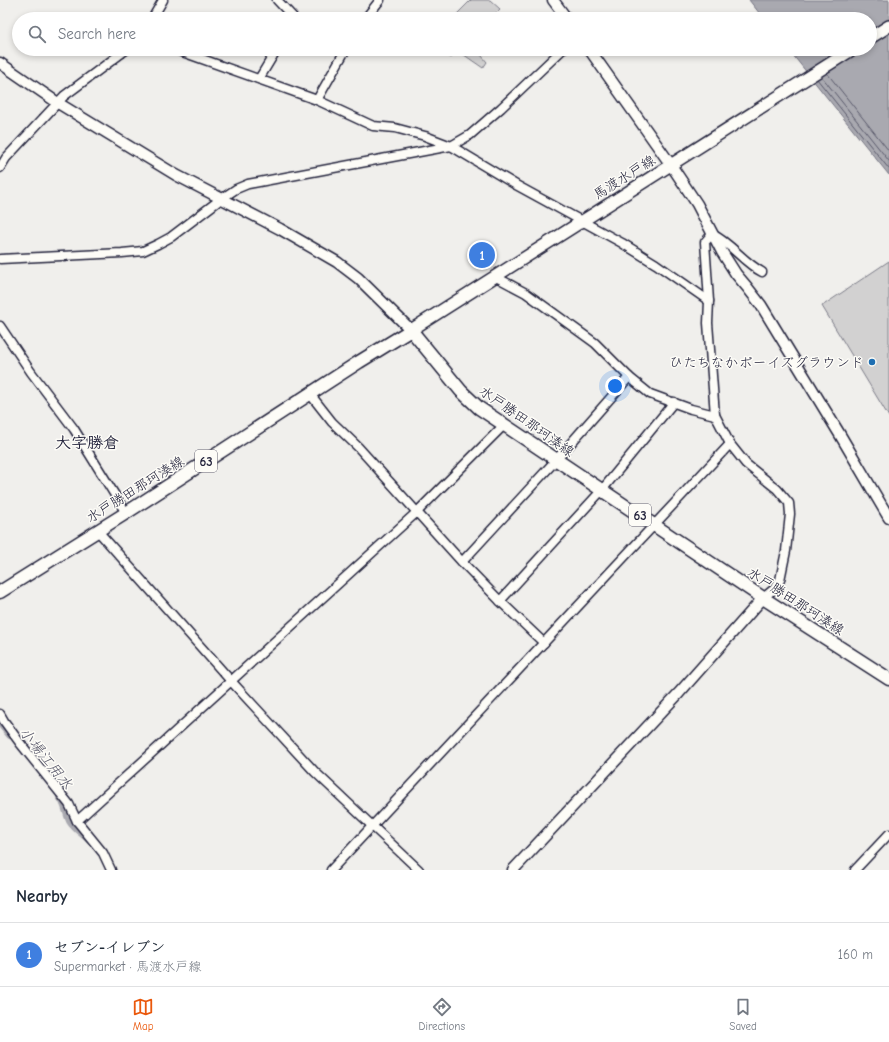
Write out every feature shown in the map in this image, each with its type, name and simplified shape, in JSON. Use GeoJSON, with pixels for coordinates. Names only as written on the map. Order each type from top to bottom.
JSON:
{"type":"FeatureCollection","features":[{"type":"Feature","properties":{"kind":"main road"},"geometry":{"type":"LineString","coordinates":[[877,34],[889,26]]}},
{"type":"Feature","properties":{"kind":"main road","name":"馬渡水戸線"},"geometry":{"type":"LineString","coordinates":[[411,330],[841,56]]}},
{"type":"Feature","properties":{"kind":"main road","name":"水戸勝田那珂湊線"},"geometry":{"type":"LineString","coordinates":[[0,592],[411,330],[468,398],[504,425],[763,598],[889,679]]}},
{"type":"Feature","properties":{"kind":"street"},"geometry":{"type":"LineString","coordinates":[[156,12],[163,0]]}},
{"type":"Feature","properties":{"kind":"street"},"geometry":{"type":"LineString","coordinates":[[277,0],[288,12]]}},
{"type":"Feature","properties":{"kind":"street"},"geometry":{"type":"LineString","coordinates":[[371,12],[380,0]]}},
{"type":"Feature","properties":{"kind":"street"},"geometry":{"type":"LineString","coordinates":[[553,0],[562,12]]}},
{"type":"Feature","properties":{"kind":"street"},"geometry":{"type":"LineString","coordinates":[[0,168],[6,158],[64,96],[118,56]]}},
{"type":"Feature","properties":{"kind":"street"},"geometry":{"type":"LineString","coordinates":[[194,56],[317,100],[373,126],[395,128],[425,136],[451,146],[516,186],[622,243],[656,264],[709,301]]}},
{"type":"Feature","properties":{"kind":"street"},"geometry":{"type":"LineString","coordinates":[[259,79],[273,56]]}},
{"type":"Feature","properties":{"kind":"street"},"geometry":{"type":"LineString","coordinates":[[317,100],[342,56]]}},
{"type":"Feature","properties":{"kind":"street"},"geometry":{"type":"LineString","coordinates":[[0,259],[143,251],[170,237],[221,199],[236,189],[248,184],[451,146],[470,135],[556,56]]}},
{"type":"Feature","properties":{"kind":"street"},"geometry":{"type":"LineString","coordinates":[[594,56],[672,165],[697,204],[712,234],[736,274],[761,305],[889,518]]}},
{"type":"Feature","properties":{"kind":"street"},"geometry":{"type":"LineString","coordinates":[[0,63],[58,103],[176,175],[280,229],[337,262],[358,278],[411,330]]}},
{"type":"Feature","properties":{"kind":"street"},"geometry":{"type":"LineString","coordinates":[[712,234],[724,240],[752,266],[762,272]]}},
{"type":"Feature","properties":{"kind":"street"},"geometry":{"type":"LineString","coordinates":[[513,870],[679,693],[763,598],[774,589],[780,580],[789,529],[789,503],[777,489],[746,464],[730,444],[715,415],[708,322],[709,301],[705,242],[712,234]]}},
{"type":"Feature","properties":{"kind":"street"},"geometry":{"type":"LineString","coordinates":[[496,277],[526,293],[595,343],[650,394],[691,409],[715,415]]}},
{"type":"Feature","properties":{"kind":"street"},"geometry":{"type":"LineString","coordinates":[[0,326],[31,372],[74,429],[126,513]]}},
{"type":"Feature","properties":{"kind":"street"},"geometry":{"type":"LineString","coordinates":[[462,562],[630,377]]}},
{"type":"Feature","properties":{"kind":"street"},"geometry":{"type":"LineString","coordinates":[[310,394],[332,422],[358,447],[462,562],[500,602],[544,643]]}},
{"type":"Feature","properties":{"kind":"street"},"geometry":{"type":"LineString","coordinates":[[500,602],[602,490],[674,402]]}},
{"type":"Feature","properties":{"kind":"street"},"geometry":{"type":"LineString","coordinates":[[77,820],[417,512],[504,425]]}},
{"type":"Feature","properties":{"kind":"street"},"geometry":{"type":"LineString","coordinates":[[331,870],[730,444]]}},
{"type":"Feature","properties":{"kind":"street"},"geometry":{"type":"LineString","coordinates":[[97,530],[231,681],[315,772],[419,870]]}},
{"type":"Feature","properties":{"kind":"street"},"geometry":{"type":"LineString","coordinates":[[0,714],[16,737],[69,804],[77,820],[103,853],[111,870]]}},
{"type":"Feature","properties":{"kind":"street"},"geometry":{"type":"LineString","coordinates":[[855,870],[889,834]]}},
{"type":"Feature","properties":{"kind":"shaded area"},"geometry":{"type":"Polygon","coordinates":[[[471,0],[490,0],[500,9],[497,12],[459,12],[471,0]]]}},
{"type":"Feature","properties":{"kind":"shaded area"},"geometry":{"type":"Polygon","coordinates":[[[466,56],[482,56],[487,62],[483,68],[466,56]]]}},
{"type":"Feature","properties":{"kind":"shaded area","name":"ひたちなかボーイズグラウンド"},"geometry":{"type":"Polygon","coordinates":[[[889,261],[889,417],[822,306],[889,261]]]}},
{"type":"Feature","properties":{"kind":"water"},"geometry":{"type":"Polygon","coordinates":[[[749,0],[889,0],[889,175],[794,56],[877,56],[877,12],[758,12],[749,0]]]}},
{"type":"Feature","properties":{"kind":"waterway","name":"小場江用水"},"geometry":{"type":"LineString","coordinates":[[0,723],[10,735]]}},
{"type":"Feature","properties":{"kind":"waterway","name":"小場江用水"},"geometry":{"type":"LineString","coordinates":[[60,797],[64,803],[72,824],[89,839]]}},
{"type":"Feature","properties":{"kind":"place","name":"セブン-イレブン"},"geometry":{"type":"Point","coordinates":[482,255]}},
{"type":"Feature","properties":{"kind":"place","name":"ひたちなかボーイズグラウンド"},"geometry":{"type":"Point","coordinates":[872,362]}},
{"type":"Feature","properties":{"kind":"district","name":"大字勝倉"},"geometry":{"type":"Point","coordinates":[87,442]}}]}
